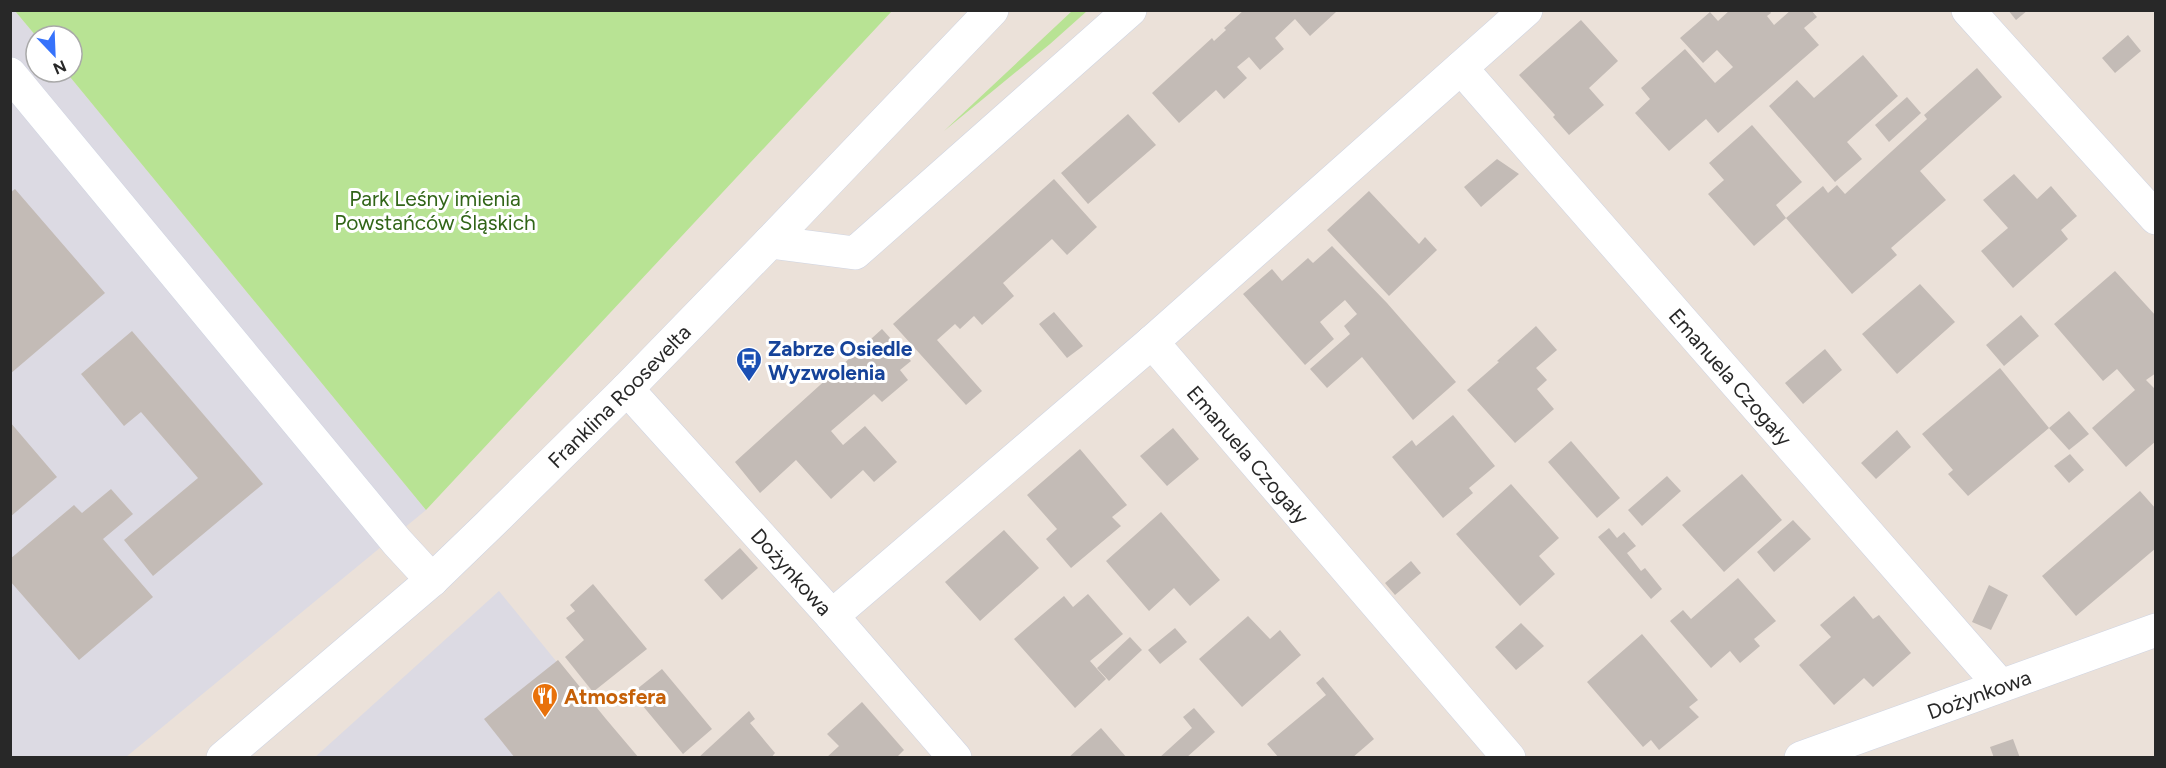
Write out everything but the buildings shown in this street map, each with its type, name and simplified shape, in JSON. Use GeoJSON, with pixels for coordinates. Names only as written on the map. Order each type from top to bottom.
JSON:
{"type":"FeatureCollection","features":[{"type":"Feature","properties":{"kind":"street","name":"Franklina Roosevelta"},"geometry":{"type":"LineString","coordinates":[[223,758],[432,580],[627,389],[992,10]]}},
{"type":"Feature","properties":{"kind":"street"},"geometry":{"type":"LineString","coordinates":[[770,242],[855,253],[1130,10]]}},
{"type":"Feature","properties":{"kind":"street"},"geometry":{"type":"LineString","coordinates":[[832,616],[1152,342],[1526,10]]}},
{"type":"Feature","properties":{"kind":"street"},"geometry":{"type":"LineString","coordinates":[[1968,10],[2156,218]]}},
{"type":"Feature","properties":{"kind":"street","name":"Emanuela Czogały"},"geometry":{"type":"LineString","coordinates":[[1461,68],[2000,685]]}},
{"type":"Feature","properties":{"kind":"street"},"geometry":{"type":"LineString","coordinates":[[10,74],[397,542],[432,580]]}},
{"type":"Feature","properties":{"kind":"street","name":"Emanuela Czogały"},"geometry":{"type":"LineString","coordinates":[[1152,342],[1509,758]]}},
{"type":"Feature","properties":{"kind":"street","name":"Dożynkowa"},"geometry":{"type":"LineString","coordinates":[[627,389],[832,616],[955,758]]}},
{"type":"Feature","properties":{"kind":"street","name":"Dożynkowa"},"geometry":{"type":"LineString","coordinates":[[1801,758],[2156,630]]}},
{"type":"Feature","properties":{"kind":"shaded area"},"geometry":{"type":"Polygon","coordinates":[[[10,11],[15,11],[26,24],[24,24],[24,84],[76,84],[426,510],[126,757],[11,757],[10,11]]]}},
{"type":"Feature","properties":{"kind":"shaded area"},"geometry":{"type":"Polygon","coordinates":[[[499,591],[634,757],[314,758],[499,591]]]}},
{"type":"Feature","properties":{"kind":"green space","name":"Park Leśny imienia Powstańców Śląskich"},"geometry":{"type":"Polygon","coordinates":[[[15,11],[892,11],[426,510],[76,84],[84,84],[84,24],[26,24],[15,11]]]}},
{"type":"Feature","properties":{"kind":"green space"},"geometry":{"type":"Polygon","coordinates":[[[1072,11],[1087,11],[944,131],[1072,11]]]}},
{"type":"Feature","properties":{"kind":"place","name":"Zabrze Osiedle Wyzwolenia"},"geometry":{"type":"Point","coordinates":[749,383]}},
{"type":"Feature","properties":{"kind":"place","name":"Atmosfera"},"geometry":{"type":"Point","coordinates":[545,719]}}]}
